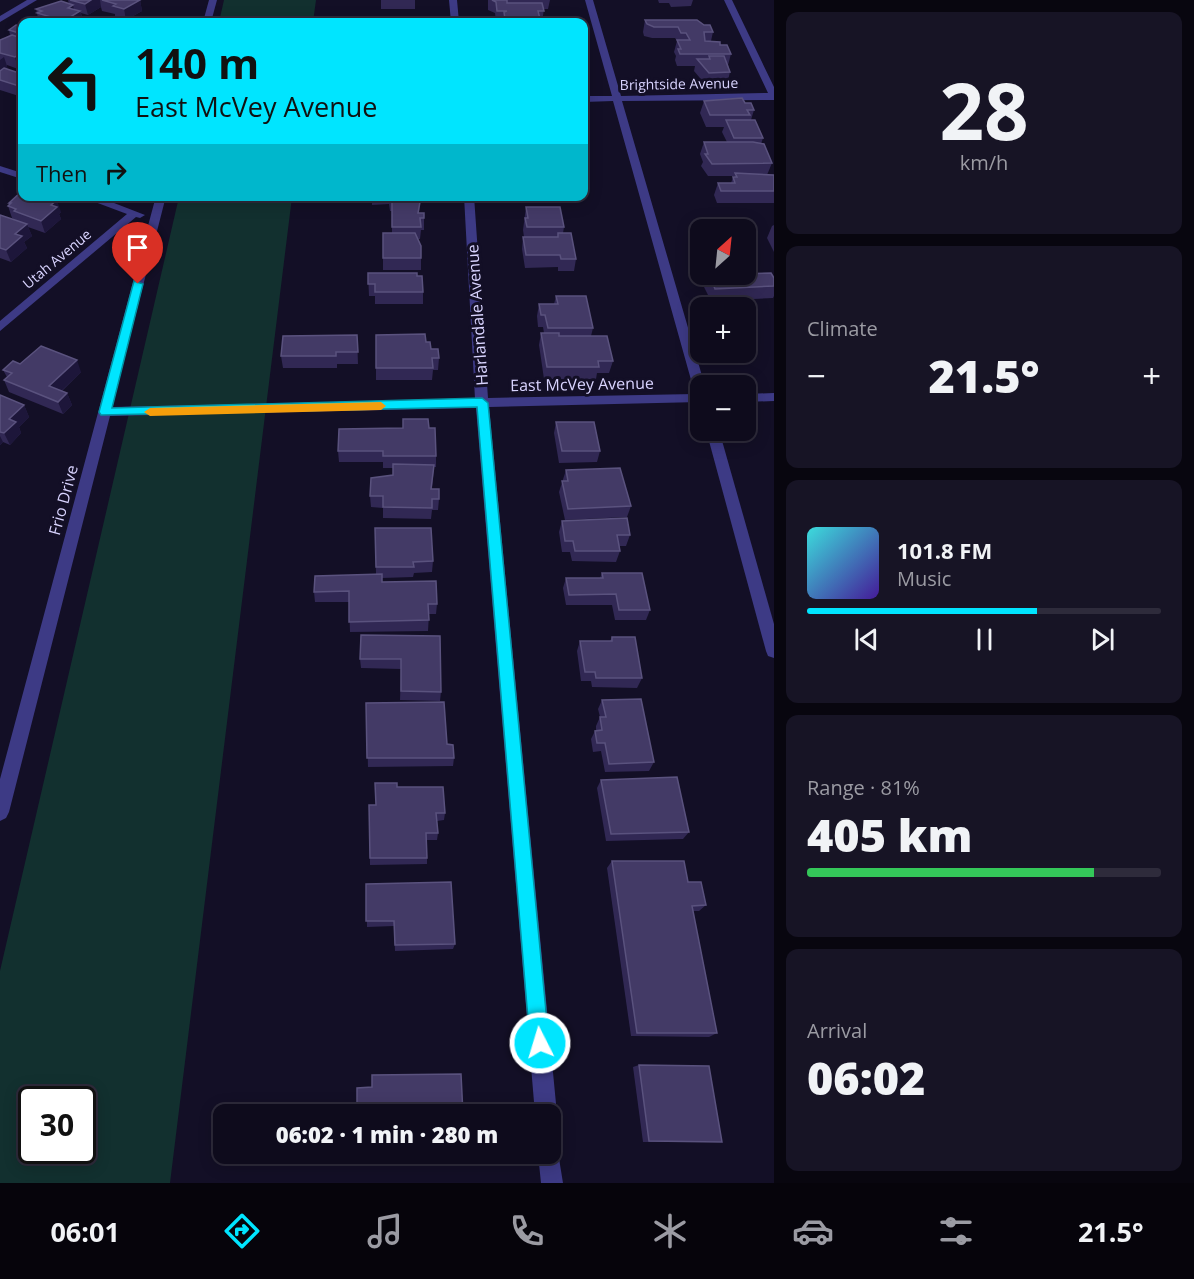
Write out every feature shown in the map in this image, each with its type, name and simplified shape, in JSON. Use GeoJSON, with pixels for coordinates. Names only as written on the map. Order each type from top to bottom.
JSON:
{"type":"FeatureCollection","features":[{"type":"Feature","properties":{"kind":"street"},"geometry":{"type":"LineString","coordinates":[[0,20],[33,0]]}},
{"type":"Feature","properties":{"kind":"street"},"geometry":{"type":"LineString","coordinates":[[208,18],[213,0]]}},
{"type":"Feature","properties":{"kind":"street"},"geometry":{"type":"LineString","coordinates":[[453,0],[455,18]]}},
{"type":"Feature","properties":{"kind":"street"},"geometry":{"type":"LineString","coordinates":[[589,0],[695,375]]}},
{"type":"Feature","properties":{"kind":"street"},"geometry":{"type":"LineString","coordinates":[[728,0],[774,97]]}},
{"type":"Feature","properties":{"kind":"street","name":"Brightside Avenue"},"geometry":{"type":"LineString","coordinates":[[588,99],[774,97]]}},
{"type":"Feature","properties":{"kind":"street"},"geometry":{"type":"LineString","coordinates":[[0,169],[18,175]]}},
{"type":"Feature","properties":{"kind":"street"},"geometry":{"type":"LineString","coordinates":[[99,201],[155,220]]}},
{"type":"Feature","properties":{"kind":"street","name":"Frio Drive"},"geometry":{"type":"LineString","coordinates":[[0,812],[160,201]]}},
{"type":"Feature","properties":{"kind":"street","name":"Harlandale Avenue"},"geometry":{"type":"LineString","coordinates":[[469,201],[482,403],[545,1104]]}},
{"type":"Feature","properties":{"kind":"street","name":"Utah Avenue"},"geometry":{"type":"LineString","coordinates":[[0,327],[134,213]]}},
{"type":"Feature","properties":{"kind":"street"},"geometry":{"type":"LineString","coordinates":[[756,398],[774,397]]}},
{"type":"Feature","properties":{"kind":"street","name":"East McVey Avenue"},"geometry":{"type":"LineString","coordinates":[[105,412],[690,398]]}},
{"type":"Feature","properties":{"kind":"street"},"geometry":{"type":"LineString","coordinates":[[715,441],[774,651]]}},
{"type":"Feature","properties":{"kind":"street"},"geometry":{"type":"LineString","coordinates":[[550,1164],[552,1183]]}},
{"type":"Feature","properties":{"kind":"green space"},"geometry":{"type":"Polygon","coordinates":[[[224,0],[316,0],[314,18],[220,18],[224,0]]]}},
{"type":"Feature","properties":{"kind":"green space"},"geometry":{"type":"Polygon","coordinates":[[[178,201],[292,201],[170,1183],[0,1183],[0,971],[178,201]]]}},
{"type":"Feature","properties":{"kind":"building"},"geometry":{"type":"Polygon","coordinates":[[[70,0],[91,0],[85,4],[70,0]]]}},
{"type":"Feature","properties":{"kind":"building"},"geometry":{"type":"Polygon","coordinates":[[[102,0],[140,0],[124,9],[102,0]]]}},
{"type":"Feature","properties":{"kind":"building"},"geometry":{"type":"Polygon","coordinates":[[[492,0],[507,0],[507,3],[542,3],[544,11],[538,11],[540,18],[505,18],[504,12],[507,11],[497,11],[496,2],[492,0]]]}},
{"type":"Feature","properties":{"kind":"building"},"geometry":{"type":"Polygon","coordinates":[[[61,1],[73,5],[68,8],[80,11],[69,18],[54,18],[37,13],[42,11],[36,9],[61,1]]]}},
{"type":"Feature","properties":{"kind":"building"},"geometry":{"type":"Polygon","coordinates":[[[645,20],[697,20],[704,25],[710,25],[713,32],[704,32],[705,41],[727,45],[731,54],[680,54],[678,49],[681,49],[677,40],[690,40],[686,33],[681,33],[678,27],[654,27],[647,24],[645,20]]]}},
{"type":"Feature","properties":{"kind":"building"},"geometry":{"type":"Polygon","coordinates":[[[16,25],[18,26],[18,33],[9,30],[16,25]]]}},
{"type":"Feature","properties":{"kind":"building"},"geometry":{"type":"Polygon","coordinates":[[[12,35],[18,37],[18,55],[15,57],[0,53],[0,40],[12,35]]]}},
{"type":"Feature","properties":{"kind":"building"},"geometry":{"type":"Polygon","coordinates":[[[709,56],[724,56],[730,72],[709,73],[697,59],[710,59],[709,56]]]}},
{"type":"Feature","properties":{"kind":"building"},"geometry":{"type":"Polygon","coordinates":[[[4,68],[18,73],[18,86],[0,80],[0,71],[4,68]]]}},
{"type":"Feature","properties":{"kind":"building"},"geometry":{"type":"Polygon","coordinates":[[[742,98],[745,103],[751,103],[754,110],[747,110],[750,115],[710,115],[704,101],[742,98]]]}},
{"type":"Feature","properties":{"kind":"building"},"geometry":{"type":"Polygon","coordinates":[[[726,120],[755,120],[763,138],[734,138],[726,120]]]}},
{"type":"Feature","properties":{"kind":"building"},"geometry":{"type":"Polygon","coordinates":[[[704,142],[764,144],[772,163],[712,164],[705,154],[708,154],[704,142]]]}},
{"type":"Feature","properties":{"kind":"building"},"geometry":{"type":"Polygon","coordinates":[[[735,173],[774,175],[774,191],[721,191],[718,183],[735,183],[733,177],[737,177],[735,173]]]}},
{"type":"Feature","properties":{"kind":"building"},"geometry":{"type":"Polygon","coordinates":[[[18,195],[18,201],[56,201],[51,205],[57,207],[41,221],[14,211],[16,209],[8,206],[11,203],[9,203],[18,195]]]}},
{"type":"Feature","properties":{"kind":"building"},"geometry":{"type":"Polygon","coordinates":[[[392,202],[420,202],[418,213],[424,213],[424,218],[420,218],[421,227],[392,227],[392,202]]]}},
{"type":"Feature","properties":{"kind":"building"},"geometry":{"type":"Polygon","coordinates":[[[526,207],[560,207],[564,227],[527,227],[526,207]]]}},
{"type":"Feature","properties":{"kind":"building"},"geometry":{"type":"Polygon","coordinates":[[[0,215],[27,224],[15,234],[22,236],[6,250],[0,248],[0,215]]]}},
{"type":"Feature","properties":{"kind":"building"},"geometry":{"type":"Polygon","coordinates":[[[383,233],[415,233],[421,246],[421,258],[383,258],[383,233]]]}},
{"type":"Feature","properties":{"kind":"building"},"geometry":{"type":"Polygon","coordinates":[[[558,233],[571,233],[576,259],[561,259],[560,255],[526,255],[523,237],[558,237],[558,233]]]}},
{"type":"Feature","properties":{"kind":"building"},"geometry":{"type":"Polygon","coordinates":[[[368,273],[417,273],[417,276],[422,276],[423,292],[375,292],[375,284],[368,284],[368,273]]]}},
{"type":"Feature","properties":{"kind":"building"},"geometry":{"type":"Polygon","coordinates":[[[756,273],[771,273],[774,286],[715,289],[713,285],[756,285],[756,273]]]}},
{"type":"Feature","properties":{"kind":"building"},"geometry":{"type":"Polygon","coordinates":[[[556,296],[586,296],[593,328],[548,328],[545,315],[541,315],[539,304],[558,304],[556,296]]]}},
{"type":"Feature","properties":{"kind":"building"},"geometry":{"type":"Polygon","coordinates":[[[541,333],[559,333],[559,336],[607,336],[613,361],[598,361],[599,367],[547,367],[541,333]]]}},
{"type":"Feature","properties":{"kind":"building"},"geometry":{"type":"Polygon","coordinates":[[[425,334],[426,342],[430,342],[431,349],[438,349],[439,358],[432,358],[433,368],[376,368],[376,335],[425,334]]]}},
{"type":"Feature","properties":{"kind":"building"},"geometry":{"type":"Polygon","coordinates":[[[357,335],[358,352],[336,352],[336,356],[281,356],[283,336],[357,335]]]}},
{"type":"Feature","properties":{"kind":"building"},"geometry":{"type":"Polygon","coordinates":[[[41,346],[77,360],[49,386],[67,393],[58,402],[4,380],[12,373],[3,370],[13,361],[20,364],[41,346]]]}},
{"type":"Feature","properties":{"kind":"building"},"geometry":{"type":"Polygon","coordinates":[[[0,395],[24,405],[9,419],[16,422],[4,433],[0,432],[0,395]]]}},
{"type":"Feature","properties":{"kind":"building"},"geometry":{"type":"Polygon","coordinates":[[[403,419],[428,419],[429,428],[435,428],[436,456],[383,456],[383,451],[338,451],[339,429],[403,428],[403,419]]]}},
{"type":"Feature","properties":{"kind":"building"},"geometry":{"type":"Polygon","coordinates":[[[556,422],[594,422],[600,451],[562,451],[556,422]]]}},
{"type":"Feature","properties":{"kind":"building"},"geometry":{"type":"Polygon","coordinates":[[[393,464],[434,465],[431,489],[439,489],[439,499],[432,499],[432,508],[383,507],[383,496],[370,496],[371,478],[393,475],[393,464]]]}},
{"type":"Feature","properties":{"kind":"building"},"geometry":{"type":"Polygon","coordinates":[[[620,468],[631,506],[568,509],[562,481],[568,481],[566,470],[620,468]]]}},
{"type":"Feature","properties":{"kind":"building"},"geometry":{"type":"Polygon","coordinates":[[[627,518],[630,535],[617,535],[620,551],[575,551],[573,541],[565,541],[562,521],[627,518]]]}},
{"type":"Feature","properties":{"kind":"building"},"geometry":{"type":"Polygon","coordinates":[[[375,528],[431,528],[433,561],[413,562],[414,567],[376,567],[375,528]]]}},
{"type":"Feature","properties":{"kind":"building"},"geometry":{"type":"Polygon","coordinates":[[[602,573],[642,573],[650,610],[619,610],[616,594],[569,595],[566,578],[603,578],[602,573]]]}},
{"type":"Feature","properties":{"kind":"building"},"geometry":{"type":"Polygon","coordinates":[[[382,574],[382,582],[436,581],[437,604],[428,604],[429,620],[349,622],[349,591],[314,592],[315,576],[382,574]]]}},
{"type":"Feature","properties":{"kind":"building"},"geometry":{"type":"Polygon","coordinates":[[[361,635],[440,636],[441,692],[401,691],[401,659],[360,659],[361,635]]]}},
{"type":"Feature","properties":{"kind":"building"},"geometry":{"type":"Polygon","coordinates":[[[612,637],[635,637],[642,678],[596,678],[595,672],[585,672],[580,641],[612,641],[612,637]]]}},
{"type":"Feature","properties":{"kind":"building"},"geometry":{"type":"Polygon","coordinates":[[[641,699],[654,762],[609,764],[605,743],[597,743],[595,731],[602,730],[600,717],[606,717],[602,700],[641,699]]]}},
{"type":"Feature","properties":{"kind":"building"},"geometry":{"type":"Polygon","coordinates":[[[444,702],[447,744],[453,745],[454,758],[367,758],[366,703],[444,702]]]}},
{"type":"Feature","properties":{"kind":"building"},"geometry":{"type":"Polygon","coordinates":[[[677,777],[689,832],[611,834],[601,780],[677,777]]]}},
{"type":"Feature","properties":{"kind":"building"},"geometry":{"type":"Polygon","coordinates":[[[375,783],[397,783],[397,787],[443,787],[445,813],[436,813],[438,833],[426,833],[427,858],[370,858],[369,805],[376,805],[375,783]]]}},
{"type":"Feature","properties":{"kind":"building"},"geometry":{"type":"Polygon","coordinates":[[[612,861],[684,861],[688,882],[701,882],[706,905],[692,906],[717,1033],[637,1033],[612,861]]]}},
{"type":"Feature","properties":{"kind":"building"},"geometry":{"type":"Polygon","coordinates":[[[451,882],[455,944],[395,945],[394,921],[366,921],[366,884],[451,882]]]}},
{"type":"Feature","properties":{"kind":"building"},"geometry":{"type":"Polygon","coordinates":[[[639,1065],[709,1066],[722,1142],[649,1141],[639,1065]]]}},
{"type":"Feature","properties":{"kind":"building"},"geometry":{"type":"Polygon","coordinates":[[[461,1074],[462,1104],[357,1104],[357,1088],[372,1087],[372,1075],[461,1074]]]}},
{"type":"Feature","properties":{"kind":"slow traffic"},"geometry":{"type":"LineString","coordinates":[[150,412],[381,406]]}},
{"type":"Feature","properties":{"kind":"route"},"geometry":{"type":"LineString","coordinates":[[138,284],[105,412],[482,403],[540,1043]]}}]}
